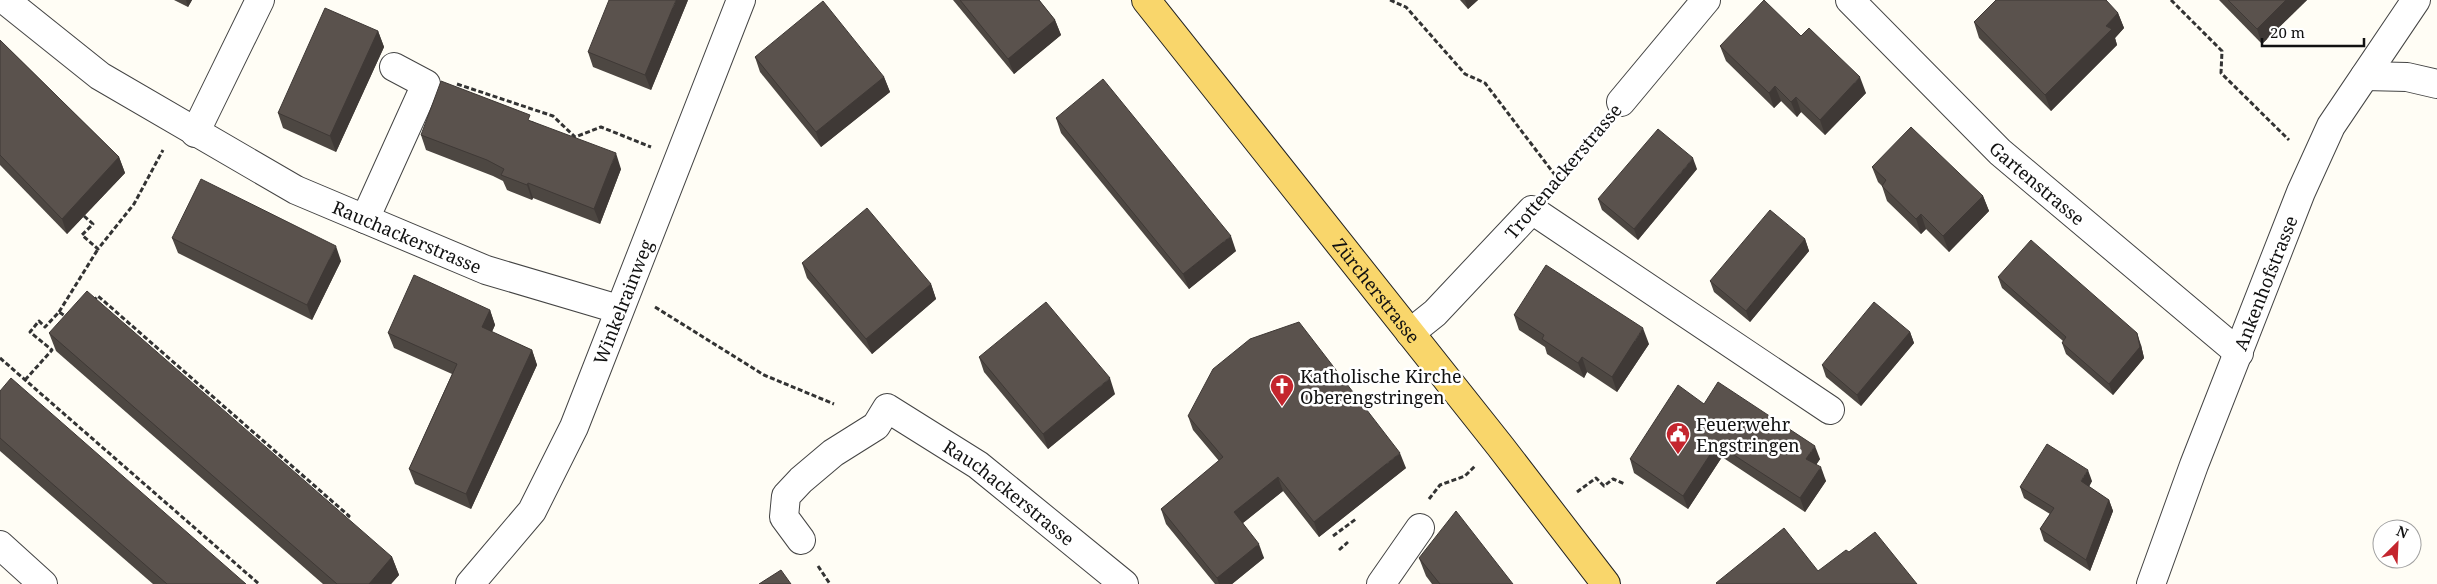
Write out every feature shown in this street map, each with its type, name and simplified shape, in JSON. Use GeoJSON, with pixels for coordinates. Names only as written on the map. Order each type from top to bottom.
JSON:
{"type":"FeatureCollection","features":[{"type":"Feature","properties":{"kind":"main road","name":"Zürcherstrasse"},"geometry":{"type":"LineString","coordinates":[[1146,0],[1606,584]]}},
{"type":"Feature","properties":{"kind":"street","name":"Rauchackerstrasse"},"geometry":{"type":"LineString","coordinates":[[5,0],[100,76],[195,133],[296,190],[486,270],[618,309]]}},
{"type":"Feature","properties":{"kind":"street"},"geometry":{"type":"LineString","coordinates":[[195,133],[260,0]]}},
{"type":"Feature","properties":{"kind":"street","name":"Winkelrainweg"},"geometry":{"type":"LineString","coordinates":[[470,584],[532,511],[574,427],[618,309],[741,0]]}},
{"type":"Feature","properties":{"kind":"street","name":"Trottenackerstrasse"},"geometry":{"type":"LineString","coordinates":[[1621,102],[1706,0]]}},
{"type":"Feature","properties":{"kind":"street","name":"Gartenstrasse"},"geometry":{"type":"LineString","coordinates":[[1850,0],[2000,152],[2239,353]]}},
{"type":"Feature","properties":{"kind":"street","name":"Ankenhofstrasse"},"geometry":{"type":"LineString","coordinates":[[2151,584],[2194,465],[2309,176],[2331,126],[2416,0]]}},
{"type":"Feature","properties":{"kind":"street"},"geometry":{"type":"LineString","coordinates":[[365,219],[426,84],[394,67]]}},
{"type":"Feature","properties":{"kind":"street"},"geometry":{"type":"LineString","coordinates":[[2365,76],[2407,77],[2437,84]]}},
{"type":"Feature","properties":{"kind":"street"},"geometry":{"type":"LineString","coordinates":[[1532,210],[1830,410]]}},
{"type":"Feature","properties":{"kind":"street","name":"Trottenackerstrasse"},"geometry":{"type":"LineString","coordinates":[[1410,333],[1435,313],[1532,210]]}},
{"type":"Feature","properties":{"kind":"street","name":"Rauchackerstrasse"},"geometry":{"type":"LineString","coordinates":[[801,540],[784,517],[786,496],[801,480],[833,453],[876,426],[888,408],[978,465],[1124,584]]}},
{"type":"Feature","properties":{"kind":"street"},"geometry":{"type":"LineString","coordinates":[[1381,584],[1420,528]]}},
{"type":"Feature","properties":{"kind":"street"},"geometry":{"type":"LineString","coordinates":[[0,545],[43,584]]}},
{"type":"Feature","properties":{"kind":"path"},"geometry":{"type":"LineString","coordinates":[[1390,0],[1406,8],[1464,74],[1485,83],[1558,179]]}},
{"type":"Feature","properties":{"kind":"path"},"geometry":{"type":"LineString","coordinates":[[2171,0],[2222,51],[2221,74],[2292,142]]}},
{"type":"Feature","properties":{"kind":"path"},"geometry":{"type":"LineString","coordinates":[[426,84],[458,84],[499,100],[552,116],[575,137],[602,127],[679,158]]}},
{"type":"Feature","properties":{"kind":"path","name":"Trottenackerstrasse"},"geometry":{"type":"LineString","coordinates":[[1532,210],[1621,102]]}},
{"type":"Feature","properties":{"kind":"path"},"geometry":{"type":"LineString","coordinates":[[26,380],[52,350],[30,332],[39,321],[45,327],[59,312],[98,249],[134,204],[165,146]]}},
{"type":"Feature","properties":{"kind":"path"},"geometry":{"type":"LineString","coordinates":[[84,216],[93,224],[82,235],[98,249]]}},
{"type":"Feature","properties":{"kind":"path"},"geometry":{"type":"LineString","coordinates":[[92,302],[98,296],[252,433],[349,516],[342,526]]}},
{"type":"Feature","properties":{"kind":"path"},"geometry":{"type":"LineString","coordinates":[[618,309],[643,300],[764,375],[834,404]]}},
{"type":"Feature","properties":{"kind":"path"},"geometry":{"type":"LineString","coordinates":[[59,312],[74,322]]}},
{"type":"Feature","properties":{"kind":"path"},"geometry":{"type":"LineString","coordinates":[[154,353],[157,349]]}},
{"type":"Feature","properties":{"kind":"path"},"geometry":{"type":"LineString","coordinates":[[0,358],[259,584]]}},
{"type":"Feature","properties":{"kind":"path"},"geometry":{"type":"LineString","coordinates":[[249,437],[252,433]]}},
{"type":"Feature","properties":{"kind":"path"},"geometry":{"type":"LineString","coordinates":[[1420,528],[1424,506],[1440,486],[1465,476],[1476,465]]}},
{"type":"Feature","properties":{"kind":"path"},"geometry":{"type":"LineString","coordinates":[[1577,492],[1596,478],[1604,486],[1613,480],[1625,484]]}},
{"type":"Feature","properties":{"kind":"path"},"geometry":{"type":"LineString","coordinates":[[1333,536],[1356,519]]}},
{"type":"Feature","properties":{"kind":"path"},"geometry":{"type":"LineString","coordinates":[[1339,550],[1348,542]]}},
{"type":"Feature","properties":{"kind":"building"},"geometry":{"type":"Polygon","coordinates":[[[609,0],[676,0],[645,75],[588,52],[609,0]]]}},
{"type":"Feature","properties":{"kind":"building"},"geometry":{"type":"Polygon","coordinates":[[[960,0],[1039,0],[1055,20],[1008,59],[960,0]]]}},
{"type":"Feature","properties":{"kind":"building"},"geometry":{"type":"Polygon","coordinates":[[[1764,0],[1801,36],[1809,28],[1860,77],[1820,120],[1796,97],[1791,102],[1775,86],[1769,93],[1720,46],[1764,0]]]}},
{"type":"Feature","properties":{"kind":"building"},"geometry":{"type":"Polygon","coordinates":[[[1996,0],[2106,0],[2118,13],[2106,26],[2112,29],[2045,95],[1974,22],[1996,0]]]}},
{"type":"Feature","properties":{"kind":"building"},"geometry":{"type":"Polygon","coordinates":[[[2228,0],[2286,0],[2257,29],[2228,0]]]}},
{"type":"Feature","properties":{"kind":"building"},"geometry":{"type":"Polygon","coordinates":[[[823,1],[884,77],[816,132],[755,57],[823,1]]]}},
{"type":"Feature","properties":{"kind":"building"},"geometry":{"type":"Polygon","coordinates":[[[325,8],[378,31],[330,136],[278,113],[325,8]]]}},
{"type":"Feature","properties":{"kind":"building"},"geometry":{"type":"Polygon","coordinates":[[[0,40],[119,157],[62,219],[0,155],[0,40]]]}},
{"type":"Feature","properties":{"kind":"building"},"geometry":{"type":"Polygon","coordinates":[[[1103,79],[1231,236],[1183,274],[1056,118],[1103,79]]]}},
{"type":"Feature","properties":{"kind":"building"},"geometry":{"type":"Polygon","coordinates":[[[441,81],[530,115],[528,120],[616,153],[594,209],[528,183],[527,185],[501,175],[504,169],[487,160],[421,135],[441,81]]]}},
{"type":"Feature","properties":{"kind":"building"},"geometry":{"type":"Polygon","coordinates":[[[1911,127],[1983,196],[1943,236],[1921,214],[1916,219],[1882,186],[1886,180],[1872,167],[1911,127]]]}},
{"type":"Feature","properties":{"kind":"building"},"geometry":{"type":"Polygon","coordinates":[[[1658,129],[1693,158],[1634,229],[1598,199],[1658,129]]]}},
{"type":"Feature","properties":{"kind":"building"},"geometry":{"type":"Polygon","coordinates":[[[201,179],[336,246],[307,305],[172,238],[201,179]]]}},
{"type":"Feature","properties":{"kind":"building"},"geometry":{"type":"Polygon","coordinates":[[[867,208],[931,284],[866,339],[802,263],[867,208]]]}},
{"type":"Feature","properties":{"kind":"building"},"geometry":{"type":"Polygon","coordinates":[[[1770,210],[1805,239],[1746,311],[1710,281],[1770,210]]]}},
{"type":"Feature","properties":{"kind":"building"},"geometry":{"type":"Polygon","coordinates":[[[2031,240],[2137,333],[2140,347],[2109,384],[2062,343],[2066,337],[1998,277],[2031,240]]]}},
{"type":"Feature","properties":{"kind":"building"},"geometry":{"type":"Polygon","coordinates":[[[1546,265],[1643,328],[1612,377],[1582,357],[1578,363],[1542,339],[1544,335],[1514,315],[1546,265]]]}},
{"type":"Feature","properties":{"kind":"building"},"geometry":{"type":"Polygon","coordinates":[[[414,275],[490,310],[482,327],[532,350],[466,494],[409,469],[457,364],[388,333],[414,275]]]}},
{"type":"Feature","properties":{"kind":"building"},"geometry":{"type":"Polygon","coordinates":[[[87,291],[392,557],[369,584],[337,584],[49,333],[87,291]]]}},
{"type":"Feature","properties":{"kind":"building"},"geometry":{"type":"Polygon","coordinates":[[[1046,302],[1110,378],[1043,434],[979,357],[1046,302]]]}},
{"type":"Feature","properties":{"kind":"building"},"geometry":{"type":"Polygon","coordinates":[[[1874,302],[1910,332],[1857,395],[1822,365],[1874,302]]]}},
{"type":"Feature","properties":{"kind":"building","name":"Katholische Kirche Oberengstringen"},"geometry":{"type":"Polygon","coordinates":[[[1299,322],[1400,453],[1314,522],[1278,477],[1234,512],[1259,544],[1217,578],[1161,509],[1223,457],[1188,416],[1213,369],[1250,339],[1299,322]]]}},
{"type":"Feature","properties":{"kind":"building"},"geometry":{"type":"Polygon","coordinates":[[[11,378],[246,584],[167,584],[0,438],[0,391],[11,378]]]}},
{"type":"Feature","properties":{"kind":"building"},"geometry":{"type":"Polygon","coordinates":[[[1718,382],[1815,446],[1806,459],[1821,467],[1800,498],[1717,444],[1683,496],[1630,459],[1678,385],[1704,404],[1718,382]]]}},
{"type":"Feature","properties":{"kind":"building"},"geometry":{"type":"Polygon","coordinates":[[[2047,444],[2088,470],[2081,481],[2109,500],[2086,560],[2040,529],[2054,508],[2020,487],[2047,444]]]}},
{"type":"Feature","properties":{"kind":"building"},"geometry":{"type":"Polygon","coordinates":[[[1456,511],[1513,584],[1440,584],[1419,558],[1456,511]]]}},
{"type":"Feature","properties":{"kind":"building"},"geometry":{"type":"Polygon","coordinates":[[[1784,528],[1818,571],[1846,550],[1849,552],[1875,532],[1917,584],[1716,583],[1784,528]]]}},
{"type":"Feature","properties":{"kind":"building"},"geometry":{"type":"Polygon","coordinates":[[[781,570],[791,584],[759,584],[781,570]]]}},
{"type":"Feature","properties":{"kind":"place","name":"Katholische Kirche Oberengstringen"},"geometry":{"type":"Point","coordinates":[1282,407]}},
{"type":"Feature","properties":{"kind":"place","name":"Feuerwehr Engstringen"},"geometry":{"type":"Point","coordinates":[1678,455]}}]}
